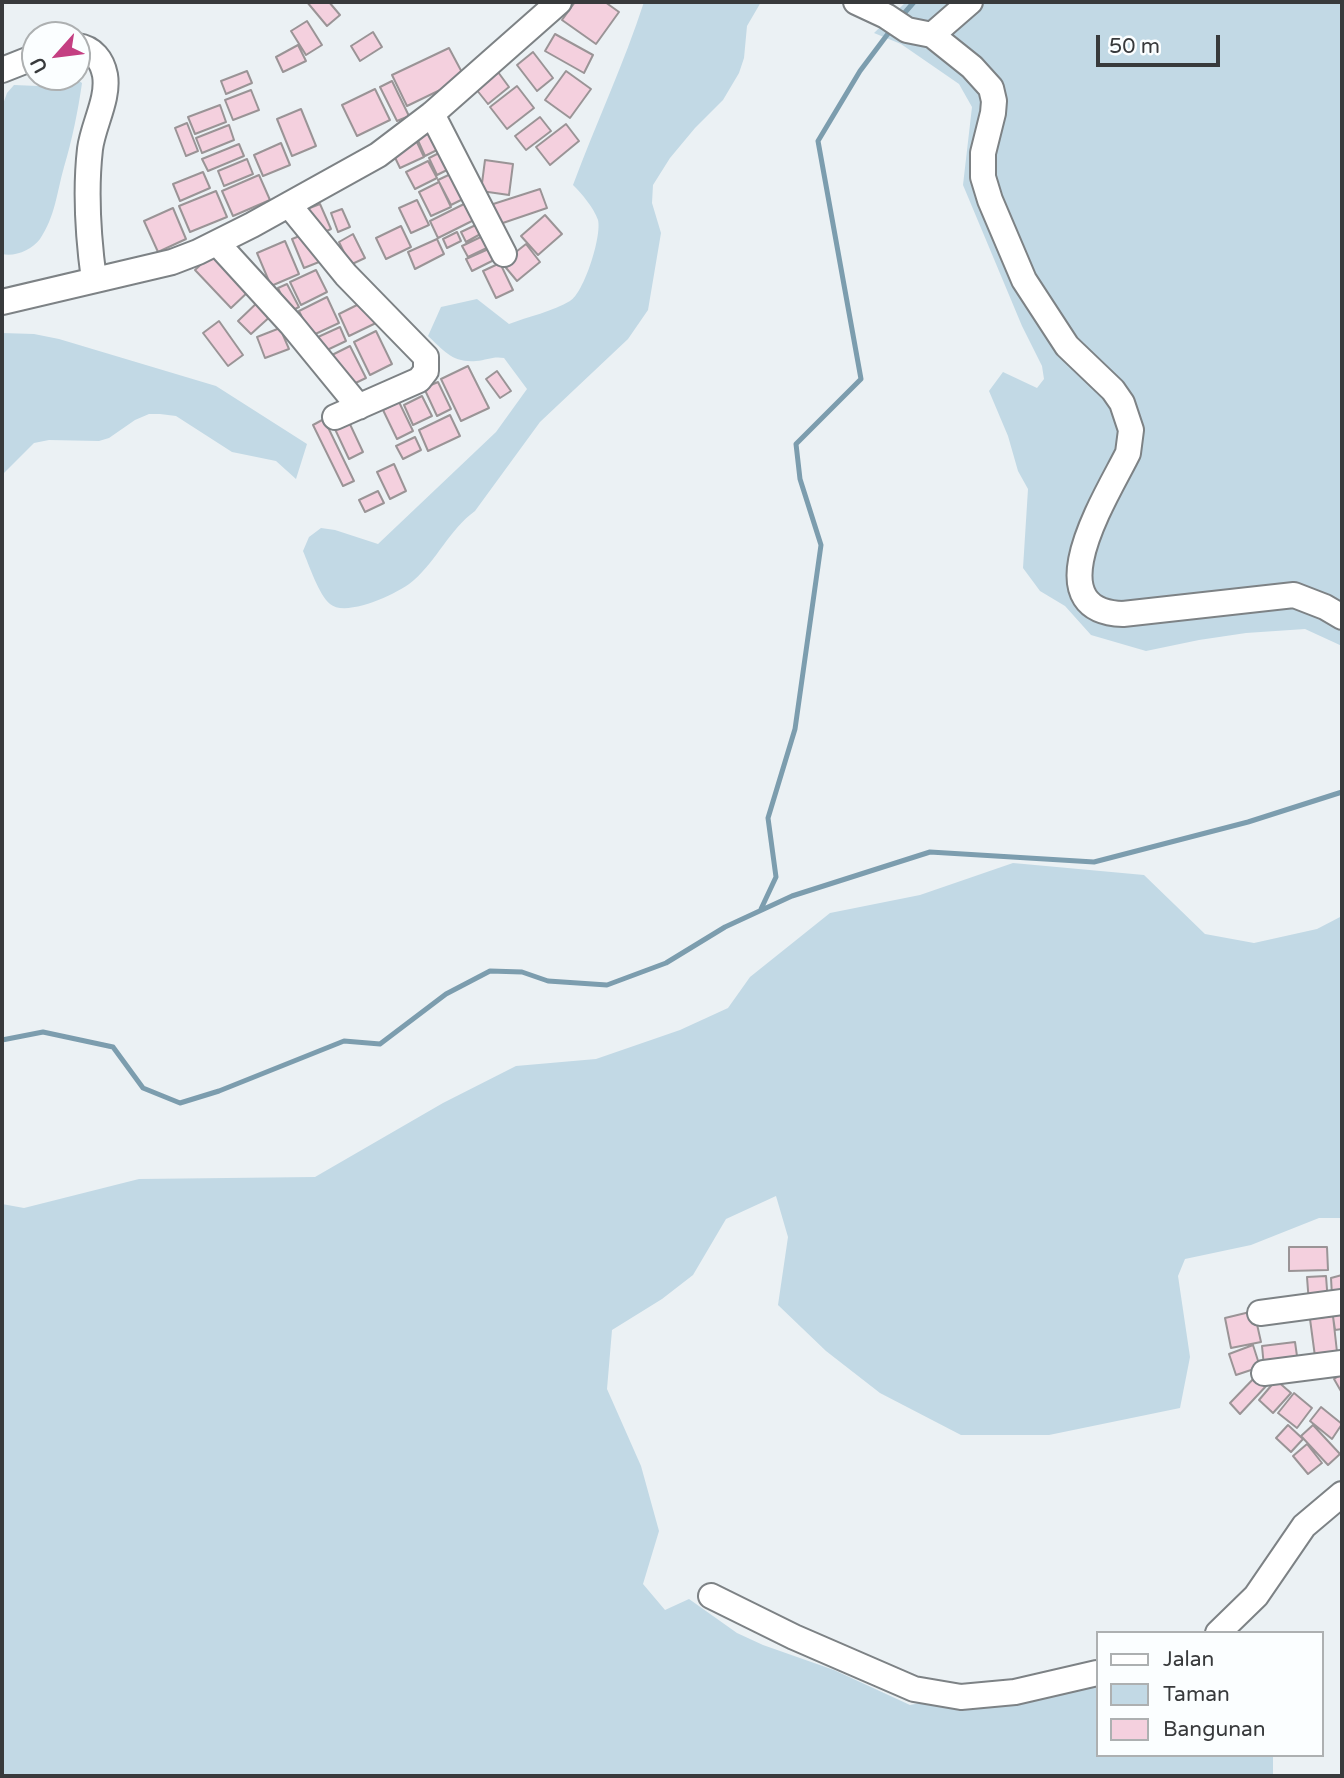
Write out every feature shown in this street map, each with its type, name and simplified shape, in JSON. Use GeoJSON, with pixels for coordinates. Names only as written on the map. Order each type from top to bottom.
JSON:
{"type":"FeatureCollection","features":[{"type":"Feature","properties":{"kind":"street"},"geometry":{"type":"LineString","coordinates":[[2,302],[172,262],[217,243],[289,205],[377,155],[432,114],[559,2]]}},
{"type":"Feature","properties":{"kind":"street"},"geometry":{"type":"LineString","coordinates":[[856,2],[896,23],[932,35],[972,67],[991,88],[994,101],[983,153],[989,200],[1024,280],[1067,346],[1113,390],[1128,417],[1131,441],[1128,453],[1085,541],[1080,558],[1081,587],[1088,603],[1100,611],[1123,614],[1294,595],[1342,617]]}},
{"type":"Feature","properties":{"kind":"street"},"geometry":{"type":"LineString","coordinates":[[932,35],[970,2]]}},
{"type":"Feature","properties":{"kind":"street"},"geometry":{"type":"LineString","coordinates":[[91,51],[98,57],[105,77],[103,104],[96,120],[90,149],[88,229],[94,280]]}},
{"type":"Feature","properties":{"kind":"street"},"geometry":{"type":"LineString","coordinates":[[2,70],[21,63]]}},
{"type":"Feature","properties":{"kind":"street"},"geometry":{"type":"LineString","coordinates":[[432,114],[504,254]]}},
{"type":"Feature","properties":{"kind":"street"},"geometry":{"type":"LineString","coordinates":[[289,205],[346,275],[426,357],[426,371],[419,380],[335,418]]}},
{"type":"Feature","properties":{"kind":"street"},"geometry":{"type":"LineString","coordinates":[[217,243],[290,324],[359,407]]}},
{"type":"Feature","properties":{"kind":"street"},"geometry":{"type":"LineString","coordinates":[[1260,1313],[1342,1303]]}},
{"type":"Feature","properties":{"kind":"street"},"geometry":{"type":"LineString","coordinates":[[1264,1374],[1342,1363]]}},
{"type":"Feature","properties":{"kind":"street"},"geometry":{"type":"LineString","coordinates":[[1220,1631],[1256,1596],[1304,1526],[1341,1498]]}},
{"type":"Feature","properties":{"kind":"street"},"geometry":{"type":"LineString","coordinates":[[711,1596],[794,1637],[914,1689],[961,1697],[1015,1692],[1096,1673]]}},
{"type":"Feature","properties":{"kind":"green space"},"geometry":{"type":"Polygon","coordinates":[[[644,2],[761,2],[747,26],[744,58],[739,73],[723,100],[670,158],[653,185],[652,203],[661,233],[648,310],[628,339],[540,422],[475,511],[458,527],[414,580],[385,597],[360,606],[338,608],[330,604],[318,587],[303,551],[309,537],[321,528],[378,544],[496,432],[527,389],[504,358],[461,360],[449,355],[428,336],[441,307],[477,299],[509,324],[564,305],[581,287],[595,251],[599,228],[591,206],[573,185],[644,2]]]}},
{"type":"Feature","properties":{"kind":"green space"},"geometry":{"type":"Polygon","coordinates":[[[906,2],[1342,2],[1342,646],[1305,629],[1246,633],[1146,651],[1091,635],[1065,606],[1040,591],[1023,568],[1028,489],[1018,471],[1008,436],[989,391],[1003,372],[1037,388],[1044,379],[1042,366],[1022,326],[963,185],[972,107],[959,84],[901,44],[874,33],[906,2]]]}},
{"type":"Feature","properties":{"kind":"green space"},"geometry":{"type":"Polygon","coordinates":[[[14,85],[21,85],[21,91],[81,91],[49,222],[33,246],[7,255],[2,254],[2,107],[7,93],[14,85]]]}},
{"type":"Feature","properties":{"kind":"green space"},"geometry":{"type":"Polygon","coordinates":[[[2,333],[34,334],[59,339],[216,386],[307,444],[296,479],[276,461],[232,452],[176,416],[160,414],[149,414],[135,420],[109,438],[99,441],[49,440],[34,443],[2,475],[2,333]]]}},
{"type":"Feature","properties":{"kind":"green space"},"geometry":{"type":"Polygon","coordinates":[[[1013,863],[1144,875],[1205,934],[1254,943],[1317,929],[1342,916],[1342,1218],[1319,1218],[1251,1245],[1185,1259],[1178,1276],[1190,1357],[1180,1408],[1049,1435],[961,1435],[880,1393],[826,1351],[778,1305],[788,1237],[776,1196],[726,1219],[693,1275],[662,1299],[612,1330],[607,1389],[641,1466],[659,1531],[643,1584],[665,1610],[689,1599],[737,1633],[834,1670],[910,1705],[1096,1669],[1096,1757],[1273,1757],[1273,1776],[2,1776],[2,1204],[24,1208],[139,1179],[315,1177],[443,1103],[516,1066],[596,1059],[680,1030],[728,1008],[750,977],[830,913],[920,895],[1013,863]]]}},
{"type":"Feature","properties":{"kind":"building"},"geometry":{"type":"Polygon","coordinates":[[[307,2],[329,2],[340,15],[327,26],[307,2]]]}},
{"type":"Feature","properties":{"kind":"building"},"geometry":{"type":"Polygon","coordinates":[[[575,2],[605,2],[619,12],[596,44],[562,20],[575,2]]]}},
{"type":"Feature","properties":{"kind":"building"},"geometry":{"type":"Polygon","coordinates":[[[307,21],[322,45],[306,55],[291,31],[307,21]]]}},
{"type":"Feature","properties":{"kind":"building"},"geometry":{"type":"Polygon","coordinates":[[[373,32],[382,47],[360,61],[351,46],[373,32]]]}},
{"type":"Feature","properties":{"kind":"building"},"geometry":{"type":"Polygon","coordinates":[[[555,34],[593,55],[584,73],[545,51],[555,34]]]}},
{"type":"Feature","properties":{"kind":"building"},"geometry":{"type":"Polygon","coordinates":[[[298,45],[306,61],[283,72],[276,57],[298,45]]]}},
{"type":"Feature","properties":{"kind":"building"},"geometry":{"type":"Polygon","coordinates":[[[449,48],[465,78],[407,106],[392,75],[449,48]]]}},
{"type":"Feature","properties":{"kind":"building"},"geometry":{"type":"Polygon","coordinates":[[[533,52],[553,78],[537,91],[517,65],[533,52]]]}},
{"type":"Feature","properties":{"kind":"building"},"geometry":{"type":"Polygon","coordinates":[[[247,71],[252,83],[226,94],[221,81],[247,71]]]}},
{"type":"Feature","properties":{"kind":"building"},"geometry":{"type":"Polygon","coordinates":[[[566,71],[591,89],[570,118],[545,100],[566,71]]]}},
{"type":"Feature","properties":{"kind":"building"},"geometry":{"type":"Polygon","coordinates":[[[498,72],[509,87],[488,104],[476,89],[498,72]]]}},
{"type":"Feature","properties":{"kind":"building"},"geometry":{"type":"Polygon","coordinates":[[[392,81],[409,116],[397,121],[380,87],[392,81]]]}},
{"type":"Feature","properties":{"kind":"building"},"geometry":{"type":"Polygon","coordinates":[[[517,86],[534,108],[507,129],[490,107],[517,86]]]}},
{"type":"Feature","properties":{"kind":"building"},"geometry":{"type":"Polygon","coordinates":[[[375,89],[390,120],[357,136],[342,105],[375,89]]]}},
{"type":"Feature","properties":{"kind":"building"},"geometry":{"type":"Polygon","coordinates":[[[251,90],[259,110],[233,120],[225,100],[251,90]]]}},
{"type":"Feature","properties":{"kind":"building"},"geometry":{"type":"Polygon","coordinates":[[[220,105],[226,122],[195,134],[188,117],[220,105]]]}},
{"type":"Feature","properties":{"kind":"building"},"geometry":{"type":"Polygon","coordinates":[[[301,109],[316,146],[292,156],[277,119],[301,109]]]}},
{"type":"Feature","properties":{"kind":"building"},"geometry":{"type":"Polygon","coordinates":[[[540,117],[551,131],[526,150],[515,136],[540,117]]]}},
{"type":"Feature","properties":{"kind":"building"},"geometry":{"type":"Polygon","coordinates":[[[187,123],[198,151],[186,156],[175,128],[187,123]]]}},
{"type":"Feature","properties":{"kind":"building"},"geometry":{"type":"Polygon","coordinates":[[[566,124],[579,141],[550,165],[536,147],[566,124]]]}},
{"type":"Feature","properties":{"kind":"building"},"geometry":{"type":"Polygon","coordinates":[[[229,125],[234,140],[202,153],[196,138],[229,125]]]}},
{"type":"Feature","properties":{"kind":"building"},"geometry":{"type":"Polygon","coordinates":[[[435,127],[445,146],[425,156],[416,136],[435,127]]]}},
{"type":"Feature","properties":{"kind":"building"},"geometry":{"type":"Polygon","coordinates":[[[414,136],[424,157],[400,168],[390,147],[414,136]]]}},
{"type":"Feature","properties":{"kind":"building"},"geometry":{"type":"Polygon","coordinates":[[[281,143],[290,165],[263,176],[254,155],[281,143]]]}},
{"type":"Feature","properties":{"kind":"building"},"geometry":{"type":"Polygon","coordinates":[[[239,144],[244,156],[208,171],[202,159],[239,144]]]}},
{"type":"Feature","properties":{"kind":"building"},"geometry":{"type":"Polygon","coordinates":[[[447,149],[455,166],[437,175],[429,158],[447,149]]]}},
{"type":"Feature","properties":{"kind":"building"},"geometry":{"type":"Polygon","coordinates":[[[247,159],[253,174],[224,186],[218,171],[247,159]]]}},
{"type":"Feature","properties":{"kind":"building"},"geometry":{"type":"Polygon","coordinates":[[[485,160],[513,164],[509,195],[481,191],[485,160]]]}},
{"type":"Feature","properties":{"kind":"building"},"geometry":{"type":"Polygon","coordinates":[[[428,161],[437,178],[415,189],[406,172],[428,161]]]}},
{"type":"Feature","properties":{"kind":"building"},"geometry":{"type":"Polygon","coordinates":[[[457,171],[469,196],[451,205],[438,180],[457,171]]]}},
{"type":"Feature","properties":{"kind":"building"},"geometry":{"type":"Polygon","coordinates":[[[203,172],[210,188],[180,201],[173,184],[203,172]]]}},
{"type":"Feature","properties":{"kind":"building"},"geometry":{"type":"Polygon","coordinates":[[[259,175],[270,200],[233,216],[222,191],[259,175]]]}},
{"type":"Feature","properties":{"kind":"building"},"geometry":{"type":"Polygon","coordinates":[[[439,182],[451,207],[431,216],[419,192],[439,182]]]}},
{"type":"Feature","properties":{"kind":"building"},"geometry":{"type":"Polygon","coordinates":[[[540,189],[547,208],[494,226],[487,206],[540,189]]]}},
{"type":"Feature","properties":{"kind":"building"},"geometry":{"type":"Polygon","coordinates":[[[216,191],[227,217],[190,232],[179,206],[216,191]]]}},
{"type":"Feature","properties":{"kind":"building"},"geometry":{"type":"Polygon","coordinates":[[[417,200],[429,225],[411,233],[399,208],[417,200]]]}},
{"type":"Feature","properties":{"kind":"building"},"geometry":{"type":"Polygon","coordinates":[[[472,200],[480,217],[438,238],[430,221],[472,200]]]}},
{"type":"Feature","properties":{"kind":"building"},"geometry":{"type":"Polygon","coordinates":[[[320,204],[331,229],[318,235],[307,209],[320,204]]]}},
{"type":"Feature","properties":{"kind":"building"},"geometry":{"type":"Polygon","coordinates":[[[173,208],[186,239],[158,252],[144,221],[173,208]]]}},
{"type":"Feature","properties":{"kind":"building"},"geometry":{"type":"Polygon","coordinates":[[[342,209],[350,227],[338,232],[331,213],[342,209]]]}},
{"type":"Feature","properties":{"kind":"building"},"geometry":{"type":"Polygon","coordinates":[[[545,215],[562,234],[538,255],[521,236],[545,215]]]}},
{"type":"Feature","properties":{"kind":"building"},"geometry":{"type":"Polygon","coordinates":[[[482,222],[486,231],[466,242],[461,232],[482,222]]]}},
{"type":"Feature","properties":{"kind":"building"},"geometry":{"type":"Polygon","coordinates":[[[401,226],[411,247],[386,259],[376,238],[401,226]]]}},
{"type":"Feature","properties":{"kind":"building"},"geometry":{"type":"Polygon","coordinates":[[[457,232],[461,241],[447,248],[443,239],[457,232]]]}},
{"type":"Feature","properties":{"kind":"building"},"geometry":{"type":"Polygon","coordinates":[[[307,233],[319,262],[304,268],[292,239],[307,233]]]}},
{"type":"Feature","properties":{"kind":"building"},"geometry":{"type":"Polygon","coordinates":[[[353,234],[365,258],[350,265],[339,242],[353,234]]]}},
{"type":"Feature","properties":{"kind":"building"},"geometry":{"type":"Polygon","coordinates":[[[487,234],[493,245],[468,257],[462,246],[487,234]]]}},
{"type":"Feature","properties":{"kind":"building"},"geometry":{"type":"Polygon","coordinates":[[[437,239],[444,254],[415,269],[408,252],[437,239]]]}},
{"type":"Feature","properties":{"kind":"building"},"geometry":{"type":"Polygon","coordinates":[[[285,241],[299,274],[271,286],[257,253],[285,241]]]}},
{"type":"Feature","properties":{"kind":"building"},"geometry":{"type":"Polygon","coordinates":[[[526,244],[540,262],[517,281],[502,263],[526,244]]]}},
{"type":"Feature","properties":{"kind":"building"},"geometry":{"type":"Polygon","coordinates":[[[493,247],[498,258],[472,271],[466,259],[493,247]]]}},
{"type":"Feature","properties":{"kind":"building"},"geometry":{"type":"Polygon","coordinates":[[[214,252],[250,290],[231,308],[195,270],[214,252]]]}},
{"type":"Feature","properties":{"kind":"building"},"geometry":{"type":"Polygon","coordinates":[[[500,263],[513,290],[496,298],[483,271],[500,263]]]}},
{"type":"Feature","properties":{"kind":"building"},"geometry":{"type":"Polygon","coordinates":[[[316,270],[327,292],[301,305],[290,282],[316,270]]]}},
{"type":"Feature","properties":{"kind":"building"},"geometry":{"type":"Polygon","coordinates":[[[287,284],[299,307],[289,312],[278,288],[287,284]]]}},
{"type":"Feature","properties":{"kind":"building"},"geometry":{"type":"Polygon","coordinates":[[[327,297],[339,323],[311,336],[299,311],[327,297]]]}},
{"type":"Feature","properties":{"kind":"building"},"geometry":{"type":"Polygon","coordinates":[[[261,299],[274,313],[251,334],[238,321],[261,299]]]}},
{"type":"Feature","properties":{"kind":"building"},"geometry":{"type":"Polygon","coordinates":[[[367,300],[378,322],[349,336],[339,314],[367,300]]]}},
{"type":"Feature","properties":{"kind":"building"},"geometry":{"type":"Polygon","coordinates":[[[219,321],[243,355],[228,366],[203,333],[219,321]]]}},
{"type":"Feature","properties":{"kind":"building"},"geometry":{"type":"Polygon","coordinates":[[[340,327],[346,341],[325,351],[318,337],[340,327]]]}},
{"type":"Feature","properties":{"kind":"building"},"geometry":{"type":"Polygon","coordinates":[[[280,328],[289,349],[265,358],[257,337],[280,328]]]}},
{"type":"Feature","properties":{"kind":"building"},"geometry":{"type":"Polygon","coordinates":[[[376,331],[392,364],[370,375],[354,342],[376,331]]]}},
{"type":"Feature","properties":{"kind":"building"},"geometry":{"type":"Polygon","coordinates":[[[350,346],[366,378],[347,387],[332,355],[350,346]]]}},
{"type":"Feature","properties":{"kind":"building"},"geometry":{"type":"Polygon","coordinates":[[[468,366],[489,408],[461,421],[441,379],[468,366]]]}},
{"type":"Feature","properties":{"kind":"building"},"geometry":{"type":"Polygon","coordinates":[[[497,371],[511,391],[500,398],[486,379],[497,371]]]}},
{"type":"Feature","properties":{"kind":"building"},"geometry":{"type":"Polygon","coordinates":[[[438,382],[451,409],[437,416],[424,388],[438,382]]]}},
{"type":"Feature","properties":{"kind":"building"},"geometry":{"type":"Polygon","coordinates":[[[422,396],[432,416],[413,425],[404,405],[422,396]]]}},
{"type":"Feature","properties":{"kind":"building"},"geometry":{"type":"Polygon","coordinates":[[[399,402],[413,431],[397,439],[383,410],[399,402]]]}},
{"type":"Feature","properties":{"kind":"building"},"geometry":{"type":"Polygon","coordinates":[[[450,415],[460,436],[428,451],[419,430],[450,415]]]}},
{"type":"Feature","properties":{"kind":"building"},"geometry":{"type":"Polygon","coordinates":[[[324,419],[354,481],[343,486],[313,425],[324,419]]]}},
{"type":"Feature","properties":{"kind":"building"},"geometry":{"type":"Polygon","coordinates":[[[348,420],[363,452],[349,459],[334,427],[348,420]]]}},
{"type":"Feature","properties":{"kind":"building"},"geometry":{"type":"Polygon","coordinates":[[[415,437],[421,450],[403,459],[396,446],[415,437]]]}},
{"type":"Feature","properties":{"kind":"building"},"geometry":{"type":"Polygon","coordinates":[[[394,464],[406,491],[390,499],[377,472],[394,464]]]}},
{"type":"Feature","properties":{"kind":"building"},"geometry":{"type":"Polygon","coordinates":[[[378,491],[384,503],[365,512],[359,500],[378,491]]]}},
{"type":"Feature","properties":{"kind":"building"},"geometry":{"type":"Polygon","coordinates":[[[1289,1247],[1327,1247],[1328,1270],[1289,1271],[1289,1247]]]}},
{"type":"Feature","properties":{"kind":"building"},"geometry":{"type":"Polygon","coordinates":[[[1342,1275],[1342,1295],[1332,1296],[1331,1278],[1342,1275]]]}},
{"type":"Feature","properties":{"kind":"building"},"geometry":{"type":"Polygon","coordinates":[[[1326,1276],[1328,1303],[1309,1304],[1307,1277],[1326,1276]]]}},
{"type":"Feature","properties":{"kind":"building"},"geometry":{"type":"Polygon","coordinates":[[[1342,1309],[1342,1329],[1335,1330],[1332,1310],[1342,1309]]]}},
{"type":"Feature","properties":{"kind":"building"},"geometry":{"type":"Polygon","coordinates":[[[1254,1311],[1261,1342],[1231,1348],[1225,1318],[1254,1311]]]}},
{"type":"Feature","properties":{"kind":"building"},"geometry":{"type":"Polygon","coordinates":[[[1333,1316],[1338,1361],[1316,1364],[1310,1319],[1333,1316]]]}},
{"type":"Feature","properties":{"kind":"building"},"geometry":{"type":"Polygon","coordinates":[[[1295,1342],[1298,1363],[1264,1367],[1262,1346],[1295,1342]]]}},
{"type":"Feature","properties":{"kind":"building"},"geometry":{"type":"Polygon","coordinates":[[[1253,1345],[1260,1367],[1236,1375],[1229,1354],[1253,1345]]]}},
{"type":"Feature","properties":{"kind":"building"},"geometry":{"type":"Polygon","coordinates":[[[1258,1374],[1268,1384],[1240,1414],[1230,1403],[1258,1374]]]}},
{"type":"Feature","properties":{"kind":"building"},"geometry":{"type":"Polygon","coordinates":[[[1342,1374],[1342,1393],[1334,1379],[1342,1374]]]}},
{"type":"Feature","properties":{"kind":"building"},"geometry":{"type":"Polygon","coordinates":[[[1276,1380],[1291,1393],[1273,1413],[1259,1400],[1276,1380]]]}},
{"type":"Feature","properties":{"kind":"building"},"geometry":{"type":"Polygon","coordinates":[[[1294,1393],[1312,1408],[1297,1428],[1278,1413],[1294,1393]]]}},
{"type":"Feature","properties":{"kind":"building"},"geometry":{"type":"Polygon","coordinates":[[[1321,1407],[1342,1424],[1332,1439],[1310,1421],[1321,1407]]]}},
{"type":"Feature","properties":{"kind":"building"},"geometry":{"type":"Polygon","coordinates":[[[1288,1425],[1303,1439],[1291,1452],[1276,1438],[1288,1425]]]}},
{"type":"Feature","properties":{"kind":"building"},"geometry":{"type":"Polygon","coordinates":[[[1313,1425],[1340,1454],[1328,1465],[1301,1436],[1313,1425]]]}},
{"type":"Feature","properties":{"kind":"building"},"geometry":{"type":"Polygon","coordinates":[[[1307,1444],[1322,1463],[1308,1474],[1293,1456],[1307,1444]]]}},
{"type":"Feature","properties":{"kind":"waterway"},"geometry":{"type":"LineString","coordinates":[[901,17],[914,2]]}},
{"type":"Feature","properties":{"kind":"waterway"},"geometry":{"type":"LineString","coordinates":[[761,909],[776,877],[768,818],[795,729],[821,545],[800,479],[796,444],[861,379],[818,141],[860,71],[893,27]]}},
{"type":"Feature","properties":{"kind":"waterway"},"geometry":{"type":"LineString","coordinates":[[2,1040],[43,1032],[113,1047],[143,1088],[180,1103],[219,1091],[344,1041],[380,1044],[446,994],[490,971],[522,972],[548,981],[607,985],[666,963],[725,927],[792,896],[930,852],[1094,862],[1248,822],[1342,792]]}}]}
